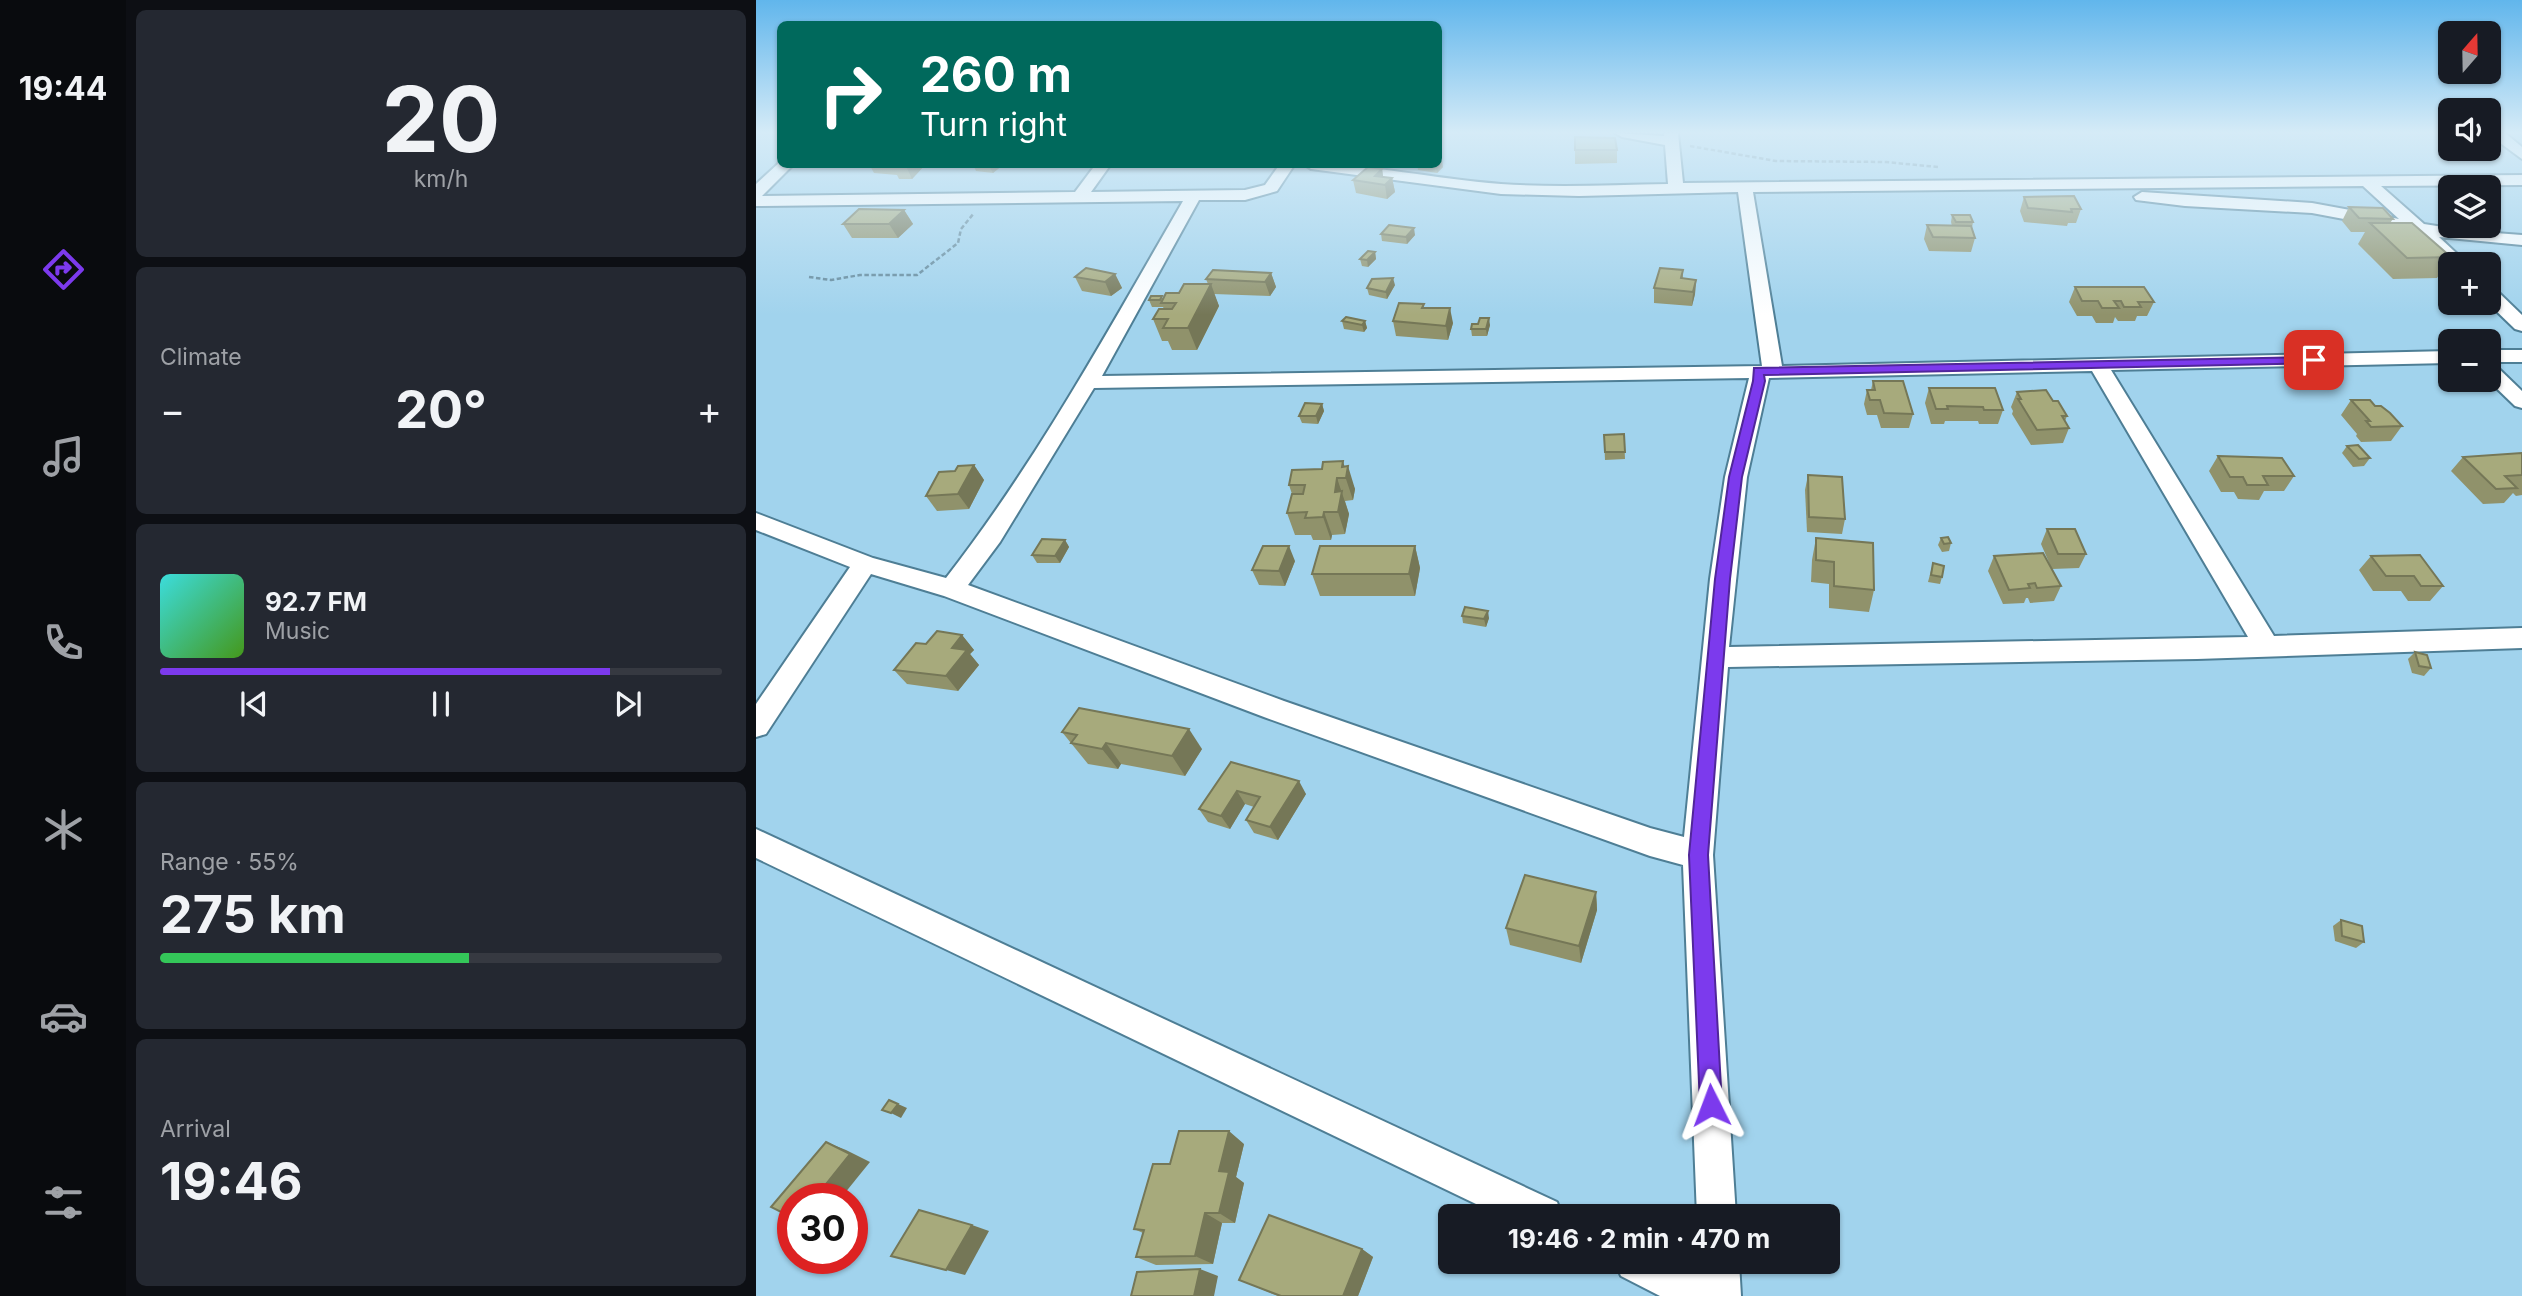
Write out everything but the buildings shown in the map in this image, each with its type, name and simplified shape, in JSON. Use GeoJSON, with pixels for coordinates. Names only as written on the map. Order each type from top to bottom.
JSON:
{"type":"FeatureCollection","features":[{"type":"Feature","properties":{"kind":"street"},"geometry":{"type":"LineString","coordinates":[[1079,198],[1082,193]]}},
{"type":"Feature","properties":{"kind":"street"},"geometry":{"type":"LineString","coordinates":[[756,201],[1193,197],[1240,193]]}},
{"type":"Feature","properties":{"kind":"street"},"geometry":{"type":"LineString","coordinates":[[1716,1204],[1698,855],[1736,477],[1759,381],[1765,371],[1745,193]]}},
{"type":"Feature","properties":{"kind":"street"},"geometry":{"type":"LineString","coordinates":[[2124,193],[2175,202],[2312,208],[2467,238],[2522,240]]}},
{"type":"Feature","properties":{"kind":"street"},"geometry":{"type":"LineString","coordinates":[[2380,193],[2446,252]]}},
{"type":"Feature","properties":{"kind":"street"},"geometry":{"type":"LineString","coordinates":[[952,589],[992,536],[1088,382],[1193,197]]}},
{"type":"Feature","properties":{"kind":"street"},"geometry":{"type":"LineString","coordinates":[[2501,305],[2522,325]]}},
{"type":"Feature","properties":{"kind":"street"},"geometry":{"type":"LineString","coordinates":[[2501,356],[2522,356]]}},
{"type":"Feature","properties":{"kind":"street"},"geometry":{"type":"LineString","coordinates":[[1088,382],[2438,357]]}},
{"type":"Feature","properties":{"kind":"street"},"geometry":{"type":"LineString","coordinates":[[2098,365],[2266,645]]}},
{"type":"Feature","properties":{"kind":"street"},"geometry":{"type":"LineString","coordinates":[[2501,382],[2522,402]]}},
{"type":"Feature","properties":{"kind":"street"},"geometry":{"type":"LineString","coordinates":[[756,521],[865,564],[952,589],[1274,709],[1650,842],[1698,855]]}},
{"type":"Feature","properties":{"kind":"street"},"geometry":{"type":"LineString","coordinates":[[756,726],[865,564]]}},
{"type":"Feature","properties":{"kind":"street"},"geometry":{"type":"LineString","coordinates":[[1716,657],[2197,649],[2522,638]]}},
{"type":"Feature","properties":{"kind":"street"},"geometry":{"type":"LineString","coordinates":[[756,843],[1518,1204]]}},
{"type":"Feature","properties":{"kind":"street"},"geometry":{"type":"LineString","coordinates":[[1659,1274],[1703,1296]]}},
{"type":"Feature","properties":{"kind":"street"},"geometry":{"type":"LineString","coordinates":[[1720,1274],[1721,1296]]}},
{"type":"Feature","properties":{"kind":"path"},"geometry":{"type":"LineString","coordinates":[[809,277],[831,280],[860,275],[917,275],[958,243],[961,229],[985,199]]}},
{"type":"Feature","properties":{"kind":"route"},"geometry":{"type":"LineString","coordinates":[[1711,1105],[1698,855],[1723,579],[1736,477],[1759,381],[1758,371],[2314,360]]}}]}
